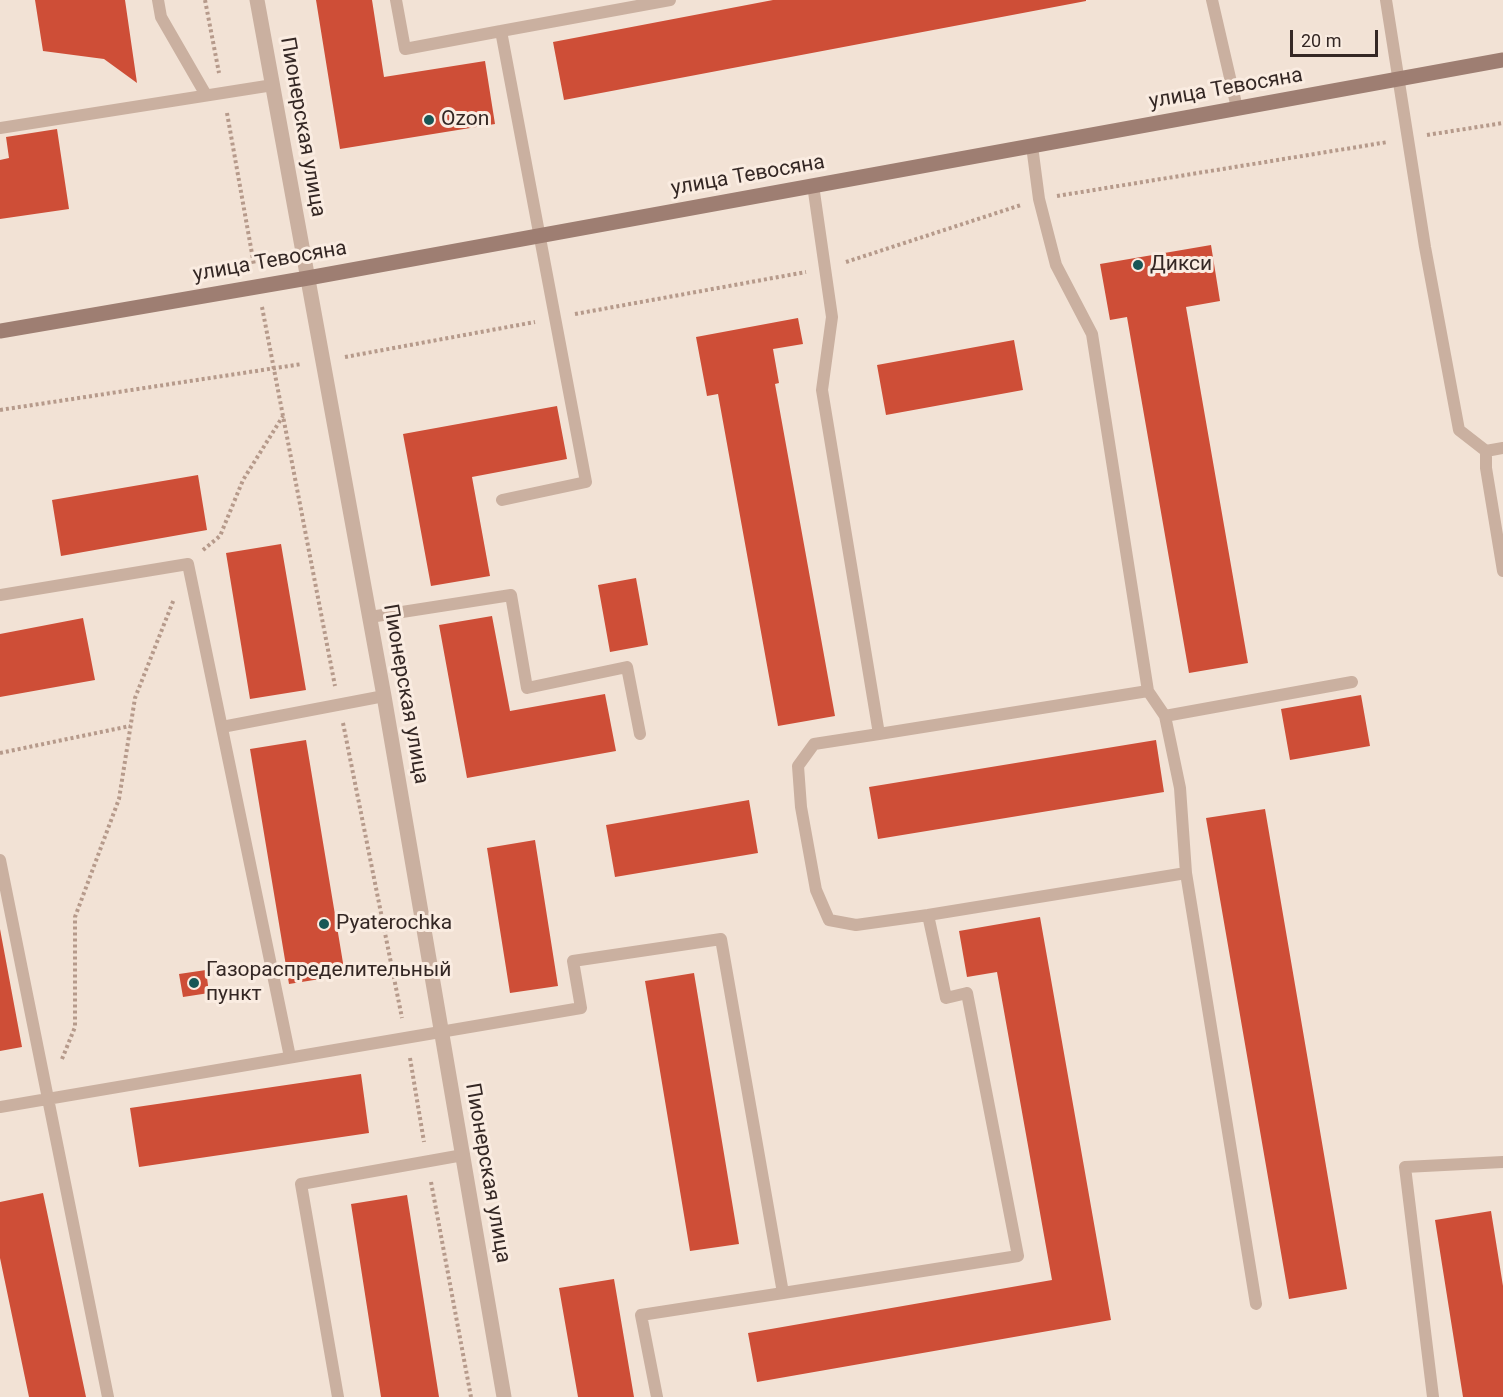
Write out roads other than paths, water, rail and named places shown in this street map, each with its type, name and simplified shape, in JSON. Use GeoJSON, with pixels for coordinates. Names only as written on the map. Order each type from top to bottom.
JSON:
{"type":"FeatureCollection","features":[{"type":"Feature","properties":{"kind":"main road","name":"улица Тевосяна"},"geometry":{"type":"LineString","coordinates":[[0,331],[308,278],[1503,60]]}},
{"type":"Feature","properties":{"kind":"street","name":"Пионерская улица"},"geometry":{"type":"LineString","coordinates":[[257,0],[384,696],[504,1397]]}},
{"type":"Feature","properties":{"kind":"lane"},"geometry":{"type":"LineString","coordinates":[[158,0],[161,17],[206,95]]}},
{"type":"Feature","properties":{"kind":"lane"},"geometry":{"type":"LineString","coordinates":[[396,0],[405,49],[501,31],[614,5],[670,0]]}},
{"type":"Feature","properties":{"kind":"lane"},"geometry":{"type":"LineString","coordinates":[[1212,0],[1237,108]]}},
{"type":"Feature","properties":{"kind":"lane"},"geometry":{"type":"LineString","coordinates":[[1386,0],[1425,247],[1459,430],[1486,451],[1503,448]]}},
{"type":"Feature","properties":{"kind":"lane"},"geometry":{"type":"LineString","coordinates":[[501,31],[586,482],[502,500]]}},
{"type":"Feature","properties":{"kind":"lane"},"geometry":{"type":"LineString","coordinates":[[0,128],[273,85]]}},
{"type":"Feature","properties":{"kind":"lane"},"geometry":{"type":"LineString","coordinates":[[1032,146],[1040,199],[1056,264],[1092,334],[1148,691],[1165,716],[1179,788],[1186,873],[1256,1304]]}},
{"type":"Feature","properties":{"kind":"lane"},"geometry":{"type":"LineString","coordinates":[[813,185],[832,317],[822,390],[879,734]]}},
{"type":"Feature","properties":{"kind":"lane"},"geometry":{"type":"LineString","coordinates":[[1486,451],[1486,468],[1503,572]]}},
{"type":"Feature","properties":{"kind":"lane"},"geometry":{"type":"LineString","coordinates":[[0,595],[188,564],[290,1057]]}},
{"type":"Feature","properties":{"kind":"lane"},"geometry":{"type":"LineString","coordinates":[[370,617],[511,595],[528,688],[627,667],[640,734]]}},
{"type":"Feature","properties":{"kind":"lane"},"geometry":{"type":"LineString","coordinates":[[1165,716],[1352,682]]}},
{"type":"Feature","properties":{"kind":"lane"},"geometry":{"type":"LineString","coordinates":[[1148,691],[814,744],[798,766],[801,807],[816,890],[829,921],[856,925],[1186,873]]}},
{"type":"Feature","properties":{"kind":"lane"},"geometry":{"type":"LineString","coordinates":[[222,727],[384,696]]}},
{"type":"Feature","properties":{"kind":"lane"},"geometry":{"type":"LineString","coordinates":[[0,860],[108,1397]]}},
{"type":"Feature","properties":{"kind":"lane"},"geometry":{"type":"LineString","coordinates":[[657,1397],[641,1315],[1018,1256],[967,993],[946,998],[928,915]]}},
{"type":"Feature","properties":{"kind":"lane"},"geometry":{"type":"LineString","coordinates":[[0,1107],[581,1008],[573,961],[722,939],[783,1293]]}},
{"type":"Feature","properties":{"kind":"lane"},"geometry":{"type":"LineString","coordinates":[[338,1397],[301,1185],[462,1155]]}},
{"type":"Feature","properties":{"kind":"lane"},"geometry":{"type":"LineString","coordinates":[[1434,1397],[1405,1167],[1503,1162]]}},
{"type":"Feature","properties":{"kind":"place","name":"Ozon"},"geometry":{"type":"Point","coordinates":[429,120]}},
{"type":"Feature","properties":{"kind":"place","name":"Дикси"},"geometry":{"type":"Point","coordinates":[1138,265]}},
{"type":"Feature","properties":{"kind":"place","name":"Pyaterochka"},"geometry":{"type":"Point","coordinates":[324,924]}},
{"type":"Feature","properties":{"kind":"place","name":"Газораспределительный пункт"},"geometry":{"type":"Point","coordinates":[194,983]}}]}
